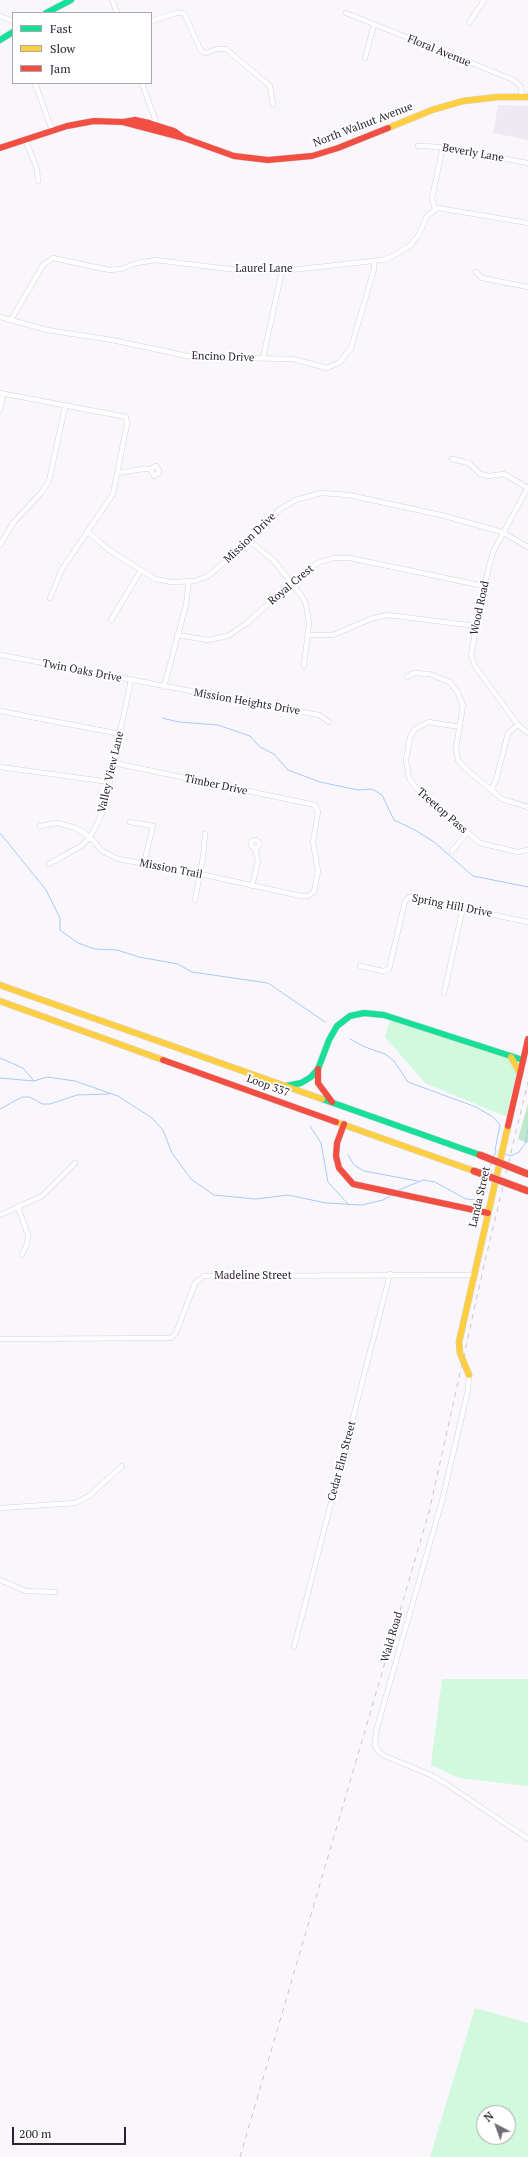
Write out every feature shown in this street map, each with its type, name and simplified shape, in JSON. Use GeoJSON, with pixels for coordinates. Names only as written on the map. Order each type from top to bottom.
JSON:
{"type":"FeatureCollection","features":[{"type":"Feature","properties":{"kind":"main road"},"geometry":{"type":"LineString","coordinates":[[48,12],[71,0]]}},
{"type":"Feature","properties":{"kind":"main road"},"geometry":{"type":"LineString","coordinates":[[0,40],[12,33]]}},
{"type":"Feature","properties":{"kind":"main road","name":"North Walnut Avenue"},"geometry":{"type":"LineString","coordinates":[[123,122],[184,138],[216,150],[248,158],[268,160],[299,158],[338,148],[452,104],[475,99],[525,97]]}},
{"type":"Feature","properties":{"kind":"main road","name":"North Walnut Avenue"},"geometry":{"type":"LineString","coordinates":[[0,148],[52,130],[87,122],[123,122],[135,120],[154,124],[174,131],[184,138]]}},
{"type":"Feature","properties":{"kind":"main road"},"geometry":{"type":"LineString","coordinates":[[0,985],[480,1155],[528,1174]]}},
{"type":"Feature","properties":{"kind":"main road","name":"Loop 337"},"geometry":{"type":"LineString","coordinates":[[0,1001],[528,1191]]}},
{"type":"Feature","properties":{"kind":"main road"},"geometry":{"type":"LineString","coordinates":[[285,1086],[301,1083],[311,1077],[318,1069],[329,1040],[337,1026],[350,1016],[364,1012],[384,1015],[523,1060]]}},
{"type":"Feature","properties":{"kind":"main road","name":"Landa Street"},"geometry":{"type":"LineString","coordinates":[[462,1360],[459,1342],[528,1039]]}},
{"type":"Feature","properties":{"kind":"main road"},"geometry":{"type":"LineString","coordinates":[[507,1054],[516,1063],[520,1073]]}},
{"type":"Feature","properties":{"kind":"main road"},"geometry":{"type":"LineString","coordinates":[[318,1069],[318,1083],[323,1092],[334,1103]]}},
{"type":"Feature","properties":{"kind":"main road"},"geometry":{"type":"LineString","coordinates":[[344,1124],[337,1143],[336,1156],[339,1168],[345,1177],[353,1184],[488,1213]]}},
{"type":"Feature","properties":{"kind":"main road","name":"Wald Road"},"geometry":{"type":"LineString","coordinates":[[462,1360],[469,1375]]}},
{"type":"Feature","properties":{"kind":"street"},"geometry":{"type":"LineString","coordinates":[[112,0],[117,12]]}},
{"type":"Feature","properties":{"kind":"street"},"geometry":{"type":"LineString","coordinates":[[469,23],[484,0]]}},
{"type":"Feature","properties":{"kind":"street"},"geometry":{"type":"LineString","coordinates":[[152,21],[176,13],[184,13],[201,51],[206,53],[217,49],[226,49],[270,86],[274,105]]}},
{"type":"Feature","properties":{"kind":"street","name":"Floral Avenue"},"geometry":{"type":"LineString","coordinates":[[346,13],[514,80],[521,87],[525,97]]}},
{"type":"Feature","properties":{"kind":"street"},"geometry":{"type":"LineString","coordinates":[[0,16],[12,21]]}},
{"type":"Feature","properties":{"kind":"street"},"geometry":{"type":"LineString","coordinates":[[365,58],[374,25]]}},
{"type":"Feature","properties":{"kind":"street"},"geometry":{"type":"LineString","coordinates":[[35,84],[52,130]]}},
{"type":"Feature","properties":{"kind":"street"},"geometry":{"type":"LineString","coordinates":[[142,84],[155,119],[154,124]]}},
{"type":"Feature","properties":{"kind":"street"},"geometry":{"type":"LineString","coordinates":[[25,139],[36,169],[38,181]]}},
{"type":"Feature","properties":{"kind":"street","name":"Beverly Lane"},"geometry":{"type":"LineString","coordinates":[[418,146],[443,147],[528,163]]}},
{"type":"Feature","properties":{"kind":"street"},"geometry":{"type":"LineString","coordinates":[[443,147],[432,198],[435,209],[446,208],[528,223]]}},
{"type":"Feature","properties":{"kind":"street","name":"Laurel Lane"},"geometry":{"type":"LineString","coordinates":[[11,320],[43,265],[54,258],[110,270],[121,269],[137,263],[155,260],[238,270],[282,271],[374,261],[391,257],[411,245],[419,234],[428,216],[435,209]]}},
{"type":"Feature","properties":{"kind":"street","name":"Encino Drive"},"geometry":{"type":"LineString","coordinates":[[0,317],[47,330],[112,340],[192,357],[297,360],[322,368],[332,366],[340,362],[351,348],[374,269],[374,261]]}},
{"type":"Feature","properties":{"kind":"street"},"geometry":{"type":"LineString","coordinates":[[263,358],[282,271]]}},
{"type":"Feature","properties":{"kind":"street"},"geometry":{"type":"LineString","coordinates":[[476,272],[482,278],[528,287]]}},
{"type":"Feature","properties":{"kind":"street"},"geometry":{"type":"LineString","coordinates":[[0,409],[2,394],[97,413],[119,414],[126,417],[118,473],[113,494],[62,569],[50,598]]}},
{"type":"Feature","properties":{"kind":"street"},"geometry":{"type":"LineString","coordinates":[[0,545],[13,523],[41,493],[49,481],[53,469],[65,407]]}},
{"type":"Feature","properties":{"kind":"street"},"geometry":{"type":"LineString","coordinates":[[452,459],[469,463],[480,474],[489,476],[504,474],[528,487]]}},
{"type":"Feature","properties":{"kind":"street"},"geometry":{"type":"LineString","coordinates":[[118,473],[150,469]]}},
{"type":"Feature","properties":{"kind":"street","name":"Wood Road"},"geometry":{"type":"LineString","coordinates":[[518,725],[473,664],[471,651],[484,586],[493,552],[502,532],[528,487]]}},
{"type":"Feature","properties":{"kind":"street","name":"Mission Drive"},"geometry":{"type":"LineString","coordinates":[[87,531],[109,550],[161,581],[200,580],[208,576],[250,540],[271,516],[284,506],[309,495],[328,493],[349,495],[445,516],[502,532],[528,547]]}},
{"type":"Feature","properties":{"kind":"street"},"geometry":{"type":"LineString","coordinates":[[250,540],[271,558],[301,595],[307,609],[308,635],[304,665]]}},
{"type":"Feature","properties":{"kind":"street","name":"Royal Crest"},"geometry":{"type":"LineString","coordinates":[[177,635],[208,640],[228,636],[247,623],[291,583],[320,562],[345,557],[484,586]]}},
{"type":"Feature","properties":{"kind":"street"},"geometry":{"type":"LineString","coordinates":[[112,620],[141,570]]}},
{"type":"Feature","properties":{"kind":"street"},"geometry":{"type":"LineString","coordinates":[[164,687],[186,605],[189,581]]}},
{"type":"Feature","properties":{"kind":"street"},"geometry":{"type":"LineString","coordinates":[[308,635],[333,635],[373,618],[388,615],[476,626]]}},
{"type":"Feature","properties":{"kind":"street","name":"Twin Oaks Drive"},"geometry":{"type":"LineString","coordinates":[[0,655],[164,687]]}},
{"type":"Feature","properties":{"kind":"street"},"geometry":{"type":"LineString","coordinates":[[407,677],[414,673],[429,674],[450,682],[458,692],[463,706],[456,748],[458,760],[490,790],[502,799],[528,807]]}},
{"type":"Feature","properties":{"kind":"street","name":"Valley View Lane"},"geometry":{"type":"LineString","coordinates":[[49,864],[72,852],[90,837],[102,814],[132,680]]}},
{"type":"Feature","properties":{"kind":"street","name":"Mission Heights Drive"},"geometry":{"type":"LineString","coordinates":[[164,687],[217,695],[320,715],[329,722]]}},
{"type":"Feature","properties":{"kind":"street"},"geometry":{"type":"LineString","coordinates":[[0,711],[120,734]]}},
{"type":"Feature","properties":{"kind":"street","name":"Treetop Pass"},"geometry":{"type":"LineString","coordinates":[[460,727],[434,722],[419,726],[410,737],[406,766],[409,778],[416,788],[477,841],[487,846],[516,852],[528,850]]}},
{"type":"Feature","properties":{"kind":"street"},"geometry":{"type":"LineString","coordinates":[[490,790],[496,780],[508,733],[518,725],[528,733]]}},
{"type":"Feature","properties":{"kind":"street","name":"Timber Drive"},"geometry":{"type":"LineString","coordinates":[[114,763],[312,804],[317,807],[318,812],[313,842],[318,876],[315,889],[311,895]]}},
{"type":"Feature","properties":{"kind":"street"},"geometry":{"type":"LineString","coordinates":[[0,767],[110,782]]}},
{"type":"Feature","properties":{"kind":"street"},"geometry":{"type":"LineString","coordinates":[[130,822],[152,826],[144,864]]}},
{"type":"Feature","properties":{"kind":"street","name":"Mission Trail"},"geometry":{"type":"LineString","coordinates":[[40,826],[57,823],[67,824],[90,837],[101,850],[112,857],[301,896],[311,895]]}},
{"type":"Feature","properties":{"kind":"street"},"geometry":{"type":"LineString","coordinates":[[452,851],[467,833]]}},
{"type":"Feature","properties":{"kind":"street"},"geometry":{"type":"LineString","coordinates":[[195,900],[205,834]]}},
{"type":"Feature","properties":{"kind":"street"},"geometry":{"type":"LineString","coordinates":[[252,886],[258,861],[255,849]]}},
{"type":"Feature","properties":{"kind":"street","name":"Spring Hill Drive"},"geometry":{"type":"LineString","coordinates":[[360,966],[382,971],[389,969],[405,901],[411,896],[528,922]]}},
{"type":"Feature","properties":{"kind":"street"},"geometry":{"type":"LineString","coordinates":[[444,993],[463,907]]}},
{"type":"Feature","properties":{"kind":"street"},"geometry":{"type":"LineString","coordinates":[[0,1215],[47,1192],[75,1163]]}},
{"type":"Feature","properties":{"kind":"street"},"geometry":{"type":"LineString","coordinates":[[18,1207],[28,1235],[28,1244],[22,1255]]}},
{"type":"Feature","properties":{"kind":"street","name":"Madeline Street"},"geometry":{"type":"LineString","coordinates":[[0,1339],[171,1338],[176,1333],[195,1283],[204,1276],[390,1274],[474,1275]]}},
{"type":"Feature","properties":{"kind":"street","name":"Cedar Elm Street"},"geometry":{"type":"LineString","coordinates":[[294,1647],[390,1274]]}},
{"type":"Feature","properties":{"kind":"street","name":"Wald Road"},"geometry":{"type":"LineString","coordinates":[[469,1375],[468,1390],[442,1501],[376,1731],[374,1746],[382,1754],[431,1775],[445,1783],[528,1839]]}},
{"type":"Feature","properties":{"kind":"street"},"geometry":{"type":"LineString","coordinates":[[0,1508],[75,1503],[94,1492],[122,1466]]}},
{"type":"Feature","properties":{"kind":"street"},"geometry":{"type":"LineString","coordinates":[[0,1580],[26,1591],[55,1592]]}},
{"type":"Feature","properties":{"kind":"shaded area"},"geometry":{"type":"Polygon","coordinates":[[[498,105],[528,106],[528,140],[493,133],[498,105]]]}},
{"type":"Feature","properties":{"kind":"green space"},"geometry":{"type":"Polygon","coordinates":[[[390,1020],[512,1060],[517,1069],[507,1117],[425,1083],[385,1037],[390,1020]]]}},
{"type":"Feature","properties":{"kind":"green space"},"geometry":{"type":"Polygon","coordinates":[[[528,1104],[528,1143],[518,1139],[528,1104]]]}},
{"type":"Feature","properties":{"kind":"green space"},"geometry":{"type":"Polygon","coordinates":[[[442,1679],[528,1679],[528,1786],[459,1778],[431,1765],[442,1679]]]}},
{"type":"Feature","properties":{"kind":"green space"},"geometry":{"type":"Polygon","coordinates":[[[475,2008],[528,2023],[528,2157],[430,2157],[475,2008]]]}},
{"type":"Feature","properties":{"kind":"waterway"},"geometry":{"type":"LineString","coordinates":[[162,718],[179,722],[218,725],[250,736],[260,747],[274,754],[288,770],[320,782],[358,790],[372,789],[382,795],[394,820],[415,830],[434,842],[473,876],[528,887]]}},
{"type":"Feature","properties":{"kind":"waterway"},"geometry":{"type":"LineString","coordinates":[[0,833],[46,890],[60,918],[60,930],[78,943],[95,949],[117,950],[139,957],[178,964],[192,972],[268,983],[325,1022]]}},
{"type":"Feature","properties":{"kind":"waterway"},"geometry":{"type":"LineString","coordinates":[[350,1039],[365,1047],[385,1054],[394,1061],[408,1082],[476,1107],[493,1117],[500,1125],[495,1150],[496,1152],[493,1157]]}},
{"type":"Feature","properties":{"kind":"waterway"},"geometry":{"type":"LineString","coordinates":[[0,1058],[23,1068],[34,1081]]}},
{"type":"Feature","properties":{"kind":"waterway"},"geometry":{"type":"LineString","coordinates":[[0,1078],[34,1081],[47,1077],[75,1081],[118,1096],[152,1118],[163,1130],[172,1153],[191,1179],[214,1195],[256,1199],[288,1195],[326,1203],[362,1205],[383,1200],[392,1195]]}},
{"type":"Feature","properties":{"kind":"waterway"},"geometry":{"type":"LineString","coordinates":[[0,1109],[22,1097],[30,1097],[42,1104],[50,1104],[77,1095],[109,1094]]}},
{"type":"Feature","properties":{"kind":"waterway"},"geometry":{"type":"LineString","coordinates":[[310,1126],[321,1143],[328,1182],[349,1205]]}},
{"type":"Feature","properties":{"kind":"waterway"},"geometry":{"type":"LineString","coordinates":[[505,1154],[511,1156],[519,1152],[525,1144],[528,1129]]}},
{"type":"Feature","properties":{"kind":"waterway"},"geometry":{"type":"LineString","coordinates":[[348,1155],[354,1165],[364,1171],[418,1181]]}},
{"type":"Feature","properties":{"kind":"waterway"},"geometry":{"type":"LineString","coordinates":[[489,1173],[491,1162]]}},
{"type":"Feature","properties":{"kind":"waterway"},"geometry":{"type":"LineString","coordinates":[[399,1190],[423,1180],[435,1182],[466,1199],[477,1200],[484,1194],[487,1180]]}},
{"type":"Feature","properties":{"kind":"railway"},"geometry":{"type":"LineString","coordinates":[[240,2157],[429,1512],[485,1261],[528,1082]]}},
{"type":"Feature","properties":{"kind":"traffic: fast"},"geometry":{"type":"LineString","coordinates":[[48,12],[71,0]]}},
{"type":"Feature","properties":{"kind":"traffic: fast"},"geometry":{"type":"LineString","coordinates":[[0,40],[12,33]]}},
{"type":"Feature","properties":{"kind":"traffic: fast"},"geometry":{"type":"LineString","coordinates":[[286,1086],[301,1083],[311,1077],[318,1069],[329,1040],[337,1026],[350,1016],[364,1013],[384,1015],[523,1060]]}},
{"type":"Feature","properties":{"kind":"traffic: fast"},"geometry":{"type":"LineString","coordinates":[[322,1099],[480,1155]]}},
{"type":"Feature","properties":{"kind":"traffic: slow"},"geometry":{"type":"LineString","coordinates":[[388,128],[432,110],[463,101],[498,97],[528,97]]}},
{"type":"Feature","properties":{"kind":"traffic: slow"},"geometry":{"type":"LineString","coordinates":[[0,985],[322,1099]]}},
{"type":"Feature","properties":{"kind":"traffic: slow"},"geometry":{"type":"LineString","coordinates":[[0,1001],[163,1060]]}},
{"type":"Feature","properties":{"kind":"traffic: slow"},"geometry":{"type":"LineString","coordinates":[[511,1057],[520,1073]]}},
{"type":"Feature","properties":{"kind":"traffic: slow"},"geometry":{"type":"LineString","coordinates":[[336,1122],[474,1171]]}},
{"type":"Feature","properties":{"kind":"traffic: slow"},"geometry":{"type":"LineString","coordinates":[[469,1375],[460,1353],[459,1342],[508,1126]]}},
{"type":"Feature","properties":{"kind":"traffic: jam"},"geometry":{"type":"LineString","coordinates":[[123,122],[135,120],[149,123],[174,131],[184,138],[234,156],[268,160],[312,156],[338,148],[388,128]]}},
{"type":"Feature","properties":{"kind":"traffic: jam"},"geometry":{"type":"LineString","coordinates":[[0,148],[67,126],[94,121],[123,122],[184,138]]}},
{"type":"Feature","properties":{"kind":"traffic: jam"},"geometry":{"type":"LineString","coordinates":[[508,1126],[528,1039]]}},
{"type":"Feature","properties":{"kind":"traffic: jam"},"geometry":{"type":"LineString","coordinates":[[163,1060],[336,1122]]}},
{"type":"Feature","properties":{"kind":"traffic: jam"},"geometry":{"type":"LineString","coordinates":[[318,1069],[318,1083],[332,1102]]}},
{"type":"Feature","properties":{"kind":"traffic: jam"},"geometry":{"type":"LineString","coordinates":[[344,1124],[337,1143],[336,1156],[339,1168],[353,1184],[488,1213]]}},
{"type":"Feature","properties":{"kind":"traffic: jam"},"geometry":{"type":"LineString","coordinates":[[480,1155],[528,1174]]}},
{"type":"Feature","properties":{"kind":"traffic: jam"},"geometry":{"type":"LineString","coordinates":[[474,1171],[528,1191]]}}]}
